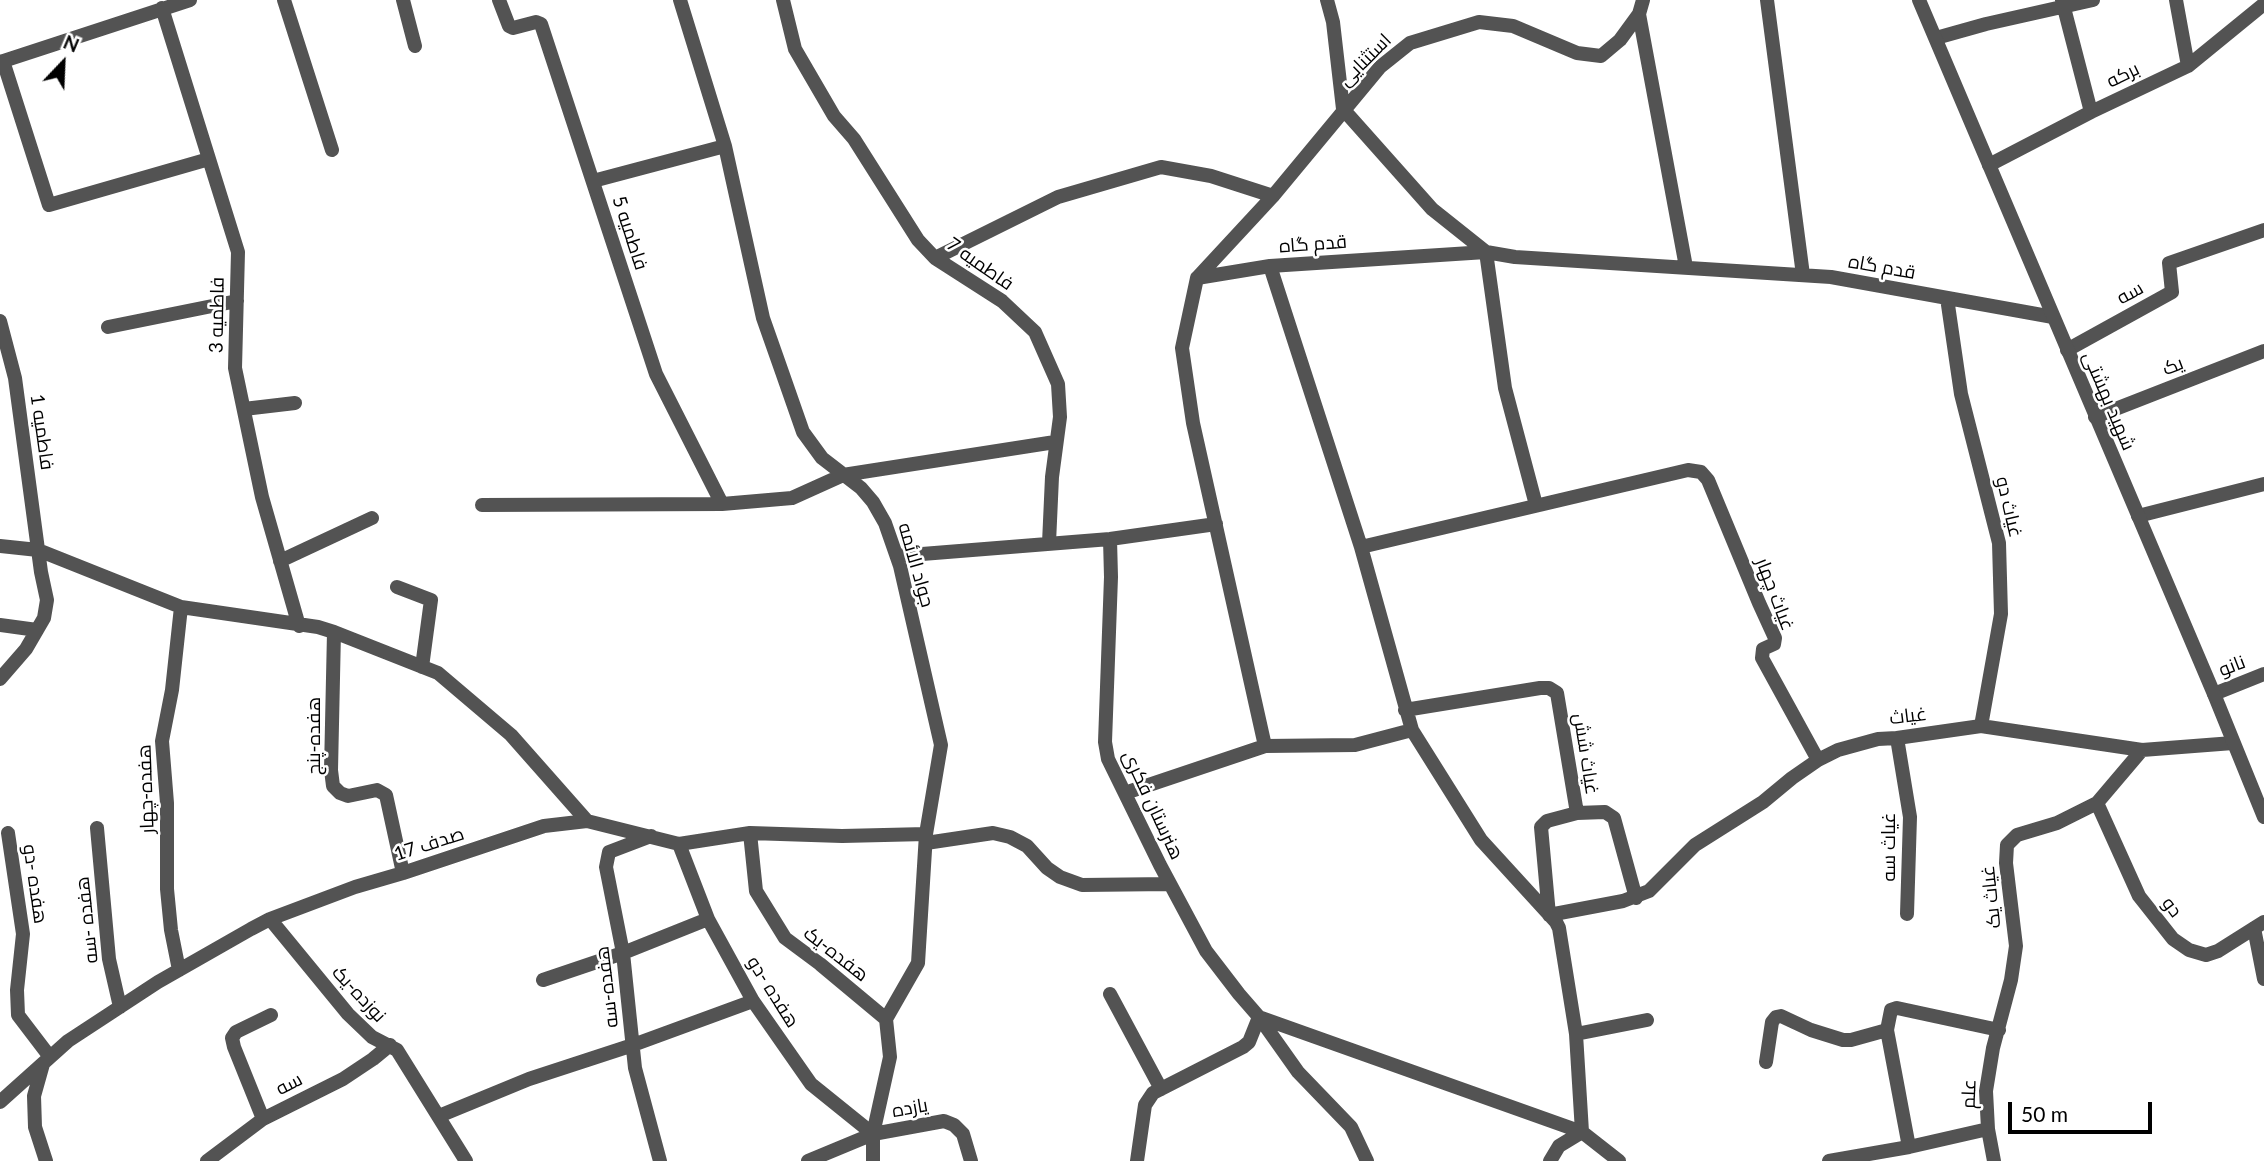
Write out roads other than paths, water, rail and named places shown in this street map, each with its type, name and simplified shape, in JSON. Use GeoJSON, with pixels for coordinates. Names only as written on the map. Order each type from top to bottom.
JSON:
{"type":"FeatureCollection","features":[{"type":"Feature","properties":{"kind":"street"},"geometry":{"type":"LineString","coordinates":[[284,0],[332,150]]}},
{"type":"Feature","properties":{"kind":"street"},"geometry":{"type":"LineString","coordinates":[[403,0],[415,46]]}},
{"type":"Feature","properties":{"kind":"street","name":"فاطمیه 5"},"geometry":{"type":"LineString","coordinates":[[499,0],[509,26],[513,28],[536,22],[541,24],[656,374],[722,504]]}},
{"type":"Feature","properties":{"kind":"street","name":"جواد الائمه"},"geometry":{"type":"LineString","coordinates":[[680,0],[725,146],[764,318],[803,432],[822,458],[861,488],[885,523],[897,555],[941,745],[926,839],[918,963],[886,1019]]}},
{"type":"Feature","properties":{"kind":"street","name":"فاطمیه 7"},"geometry":{"type":"LineString","coordinates":[[783,0],[796,49],[834,116],[854,139],[918,240],[935,258],[1002,301],[1035,332],[1058,384],[1060,417],[1055,442],[1049,544]]}},
{"type":"Feature","properties":{"kind":"street"},"geometry":{"type":"LineString","coordinates":[[1327,0],[1333,22],[1343,109],[1432,209],[1486,253],[1505,388],[1536,505],[1361,547]]}},
{"type":"Feature","properties":{"kind":"street"},"geometry":{"type":"LineString","coordinates":[[1767,0],[1803,275]]}},
{"type":"Feature","properties":{"kind":"street","name":"شهید بهشتی"},"geometry":{"type":"LineString","coordinates":[[1919,0],[2264,817]]}},
{"type":"Feature","properties":{"kind":"street"},"geometry":{"type":"LineString","coordinates":[[1936,38],[2062,3],[2093,0]]}},
{"type":"Feature","properties":{"kind":"street"},"geometry":{"type":"LineString","coordinates":[[2176,0],[2188,66]]}},
{"type":"Feature","properties":{"kind":"street"},"geometry":{"type":"LineString","coordinates":[[184,1],[1,62],[49,205],[209,159]]}},
{"type":"Feature","properties":{"kind":"street"},"geometry":{"type":"LineString","coordinates":[[2062,3],[2091,112]]}},
{"type":"Feature","properties":{"kind":"street","name":"برکه"},"geometry":{"type":"LineString","coordinates":[[1989,165],[2188,66],[2264,4]]}},
{"type":"Feature","properties":{"kind":"street"},"geometry":{"type":"LineString","coordinates":[[1641,7],[1686,267]]}},
{"type":"Feature","properties":{"kind":"street","name":"استثنایی"},"geometry":{"type":"LineString","coordinates":[[1197,278],[1273,196],[1380,67],[1410,43],[1479,22],[1513,26],[1577,53],[1601,56],[1620,40],[1641,7]]}},
{"type":"Feature","properties":{"kind":"street","name":"فاطمیه 3"},"geometry":{"type":"LineString","coordinates":[[162,8],[238,252],[235,368],[262,497],[299,626]]}},
{"type":"Feature","properties":{"kind":"street"},"geometry":{"type":"LineString","coordinates":[[593,181],[725,146]]}},
{"type":"Feature","properties":{"kind":"street"},"geometry":{"type":"LineString","coordinates":[[935,258],[1058,197],[1161,167],[1210,176],[1273,196]]}},
{"type":"Feature","properties":{"kind":"street","name":"سه"},"geometry":{"type":"LineString","coordinates":[[2067,350],[2172,292],[2169,263],[2264,230]]}},
{"type":"Feature","properties":{"kind":"street","name":"قدم گاه"},"geometry":{"type":"LineString","coordinates":[[1197,278],[1270,266],[1486,253],[1831,277],[2053,317]]}},
{"type":"Feature","properties":{"kind":"street"},"geometry":{"type":"LineString","coordinates":[[1270,266],[1361,547],[1412,730],[1481,839],[1556,922],[1561,935],[1576,1034],[1583,1132]]}},
{"type":"Feature","properties":{"kind":"street"},"geometry":{"type":"LineString","coordinates":[[1197,278],[1182,348],[1193,423],[1265,746]]}},
{"type":"Feature","properties":{"kind":"street","name":"غیاث دو"},"geometry":{"type":"LineString","coordinates":[[1947,298],[1961,394],[1999,543],[2001,614],[1981,726]]}},
{"type":"Feature","properties":{"kind":"street"},"geometry":{"type":"LineString","coordinates":[[108,327],[237,301]]}},
{"type":"Feature","properties":{"kind":"street","name":"فاطمیه 1"},"geometry":{"type":"LineString","coordinates":[[0,321],[4,351],[15,378],[47,600],[47,610],[26,649],[0,679]]}},
{"type":"Feature","properties":{"kind":"street","name":"یک"},"geometry":{"type":"LineString","coordinates":[[2095,417],[2264,351]]}},
{"type":"Feature","properties":{"kind":"street"},"geometry":{"type":"LineString","coordinates":[[244,409],[295,403]]}},
{"type":"Feature","properties":{"kind":"street"},"geometry":{"type":"LineString","coordinates":[[482,505],[722,504],[792,498],[843,475],[1055,442]]}},
{"type":"Feature","properties":{"kind":"street","name":"غیاث چهار"},"geometry":{"type":"LineString","coordinates":[[1536,505],[1688,470],[1701,472],[1708,480],[1775,638],[1774,644],[1763,649],[1762,658],[1818,760]]}},
{"type":"Feature","properties":{"kind":"street"},"geometry":{"type":"LineString","coordinates":[[2138,516],[2264,484]]}},
{"type":"Feature","properties":{"kind":"street"},"geometry":{"type":"LineString","coordinates":[[280,561],[372,518]]}},
{"type":"Feature","properties":{"kind":"street"},"geometry":{"type":"LineString","coordinates":[[897,555],[1110,539],[1216,524]]}},
{"type":"Feature","properties":{"kind":"street","name":"هنرستان فکری"},"geometry":{"type":"LineString","coordinates":[[1110,539],[1105,742],[1108,759],[1206,951],[1259,1017],[1298,1072],[1352,1128],[1364,1160]]}},
{"type":"Feature","properties":{"kind":"street"},"geometry":{"type":"LineString","coordinates":[[0,546],[38,550],[181,607],[317,627],[438,673],[512,735],[587,821]]}},
{"type":"Feature","properties":{"kind":"street"},"geometry":{"type":"LineString","coordinates":[[397,587],[431,600],[422,667]]}},
{"type":"Feature","properties":{"kind":"street","name":"هفده-چهار"},"geometry":{"type":"LineString","coordinates":[[179,970],[167,889],[167,803],[162,741],[172,690],[181,607]]}},
{"type":"Feature","properties":{"kind":"street"},"geometry":{"type":"LineString","coordinates":[[0,625],[37,630]]}},
{"type":"Feature","properties":{"kind":"street","name":"هفده-پنج"},"geometry":{"type":"LineString","coordinates":[[334,632],[331,770],[333,786],[348,796],[377,790],[386,795],[403,873]]}},
{"type":"Feature","properties":{"kind":"street","name":"نانو"},"geometry":{"type":"LineString","coordinates":[[2214,694],[2264,674]]}},
{"type":"Feature","properties":{"kind":"street","name":"غیاث شش"},"geometry":{"type":"LineString","coordinates":[[1405,710],[1541,688],[1549,688],[1557,694],[1577,813],[1605,812],[1614,818],[1636,898]]}},
{"type":"Feature","properties":{"kind":"street","name":"غیاث"},"geometry":{"type":"LineString","coordinates":[[1636,898],[1649,891],[1695,845],[1763,802],[1818,760],[1838,750],[1878,739],[1981,726],[2142,750],[2233,743]]}},
{"type":"Feature","properties":{"kind":"street"},"geometry":{"type":"LineString","coordinates":[[1125,793],[1265,746],[1355,745],[1412,730]]}},
{"type":"Feature","properties":{"kind":"street","name":"غیاث سه"},"geometry":{"type":"LineString","coordinates":[[1897,738],[1910,817],[1907,914]]}},
{"type":"Feature","properties":{"kind":"street","name":"غیاث یک"},"geometry":{"type":"LineString","coordinates":[[1999,1030],[2011,980],[2015,946],[2006,863],[2007,845],[2017,835],[2057,823],[2097,803],[2142,750]]}},
{"type":"Feature","properties":{"kind":"street","name":"دو"},"geometry":{"type":"LineString","coordinates":[[2097,803],[2140,896],[2173,939],[2189,950],[2206,955],[2259,925]]}},
{"type":"Feature","properties":{"kind":"street"},"geometry":{"type":"LineString","coordinates":[[1549,915],[1541,827],[1547,821],[1577,813]]}},
{"type":"Feature","properties":{"kind":"street","name":"صدف 17"},"geometry":{"type":"LineString","coordinates":[[0,1101],[68,1041],[179,970],[270,919],[355,887],[544,826],[587,821],[679,844],[750,833],[926,839],[993,833],[1010,837],[1027,846],[1047,868],[1060,877],[1082,885],[1170,884]]}},
{"type":"Feature","properties":{"kind":"street","name":"هفده -سه"},"geometry":{"type":"LineString","coordinates":[[97,828],[109,959],[120,1007]]}},
{"type":"Feature","properties":{"kind":"street","name":"هفده -دو"},"geometry":{"type":"LineString","coordinates":[[8,833],[23,934],[17,990],[18,1015],[46,1060]]}},
{"type":"Feature","properties":{"kind":"street","name":"هفده-یک"},"geometry":{"type":"LineString","coordinates":[[750,833],[756,891],[785,938],[886,1019]]}},
{"type":"Feature","properties":{"kind":"street","name":"هفده-سه"},"geometry":{"type":"LineString","coordinates":[[651,836],[609,852],[606,859],[623,953],[635,1068],[660,1161]]}},
{"type":"Feature","properties":{"kind":"street","name":"هفده -دو"},"geometry":{"type":"LineString","coordinates":[[679,844],[708,919],[753,1001],[811,1083],[873,1134]]}},
{"type":"Feature","properties":{"kind":"street"},"geometry":{"type":"LineString","coordinates":[[1549,915],[1636,898]]}},
{"type":"Feature","properties":{"kind":"street","name":"نوزده-یک"},"geometry":{"type":"LineString","coordinates":[[270,919],[348,1014],[372,1037],[397,1050],[466,1161]]}},
{"type":"Feature","properties":{"kind":"street"},"geometry":{"type":"LineString","coordinates":[[543,980],[623,953],[708,919]]}},
{"type":"Feature","properties":{"kind":"street"},"geometry":{"type":"LineString","coordinates":[[2259,925],[2264,979]]}},
{"type":"Feature","properties":{"kind":"street"},"geometry":{"type":"LineString","coordinates":[[1110,994],[1161,1089]]}},
{"type":"Feature","properties":{"kind":"street"},"geometry":{"type":"LineString","coordinates":[[439,1116],[529,1079],[753,1001]]}},
{"type":"Feature","properties":{"kind":"street"},"geometry":{"type":"LineString","coordinates":[[1909,1147],[1887,1030],[1891,1010],[1897,1008],[1999,1030]]}},
{"type":"Feature","properties":{"kind":"street"},"geometry":{"type":"LineString","coordinates":[[263,1119],[232,1038],[236,1031],[271,1015]]}},
{"type":"Feature","properties":{"kind":"street"},"geometry":{"type":"LineString","coordinates":[[1766,1062],[1772,1022],[1781,1016],[1811,1030],[1843,1040],[1887,1030]]}},
{"type":"Feature","properties":{"kind":"street"},"geometry":{"type":"LineString","coordinates":[[1137,1161],[1145,1105],[1153,1093],[1243,1047],[1249,1042],[1259,1017],[1583,1132],[1619,1161]]}},
{"type":"Feature","properties":{"kind":"street"},"geometry":{"type":"LineString","coordinates":[[873,1161],[873,1134],[890,1057],[886,1019]]}},
{"type":"Feature","properties":{"kind":"street"},"geometry":{"type":"LineString","coordinates":[[1576,1034],[1647,1020]]}},
{"type":"Feature","properties":{"kind":"street","name":"علم"},"geometry":{"type":"LineString","coordinates":[[1994,1161],[1988,1129],[1986,1091],[1993,1048],[1999,1030]]}},
{"type":"Feature","properties":{"kind":"street","name":"سه"},"geometry":{"type":"LineString","coordinates":[[207,1161],[263,1119],[343,1079],[390,1045]]}},
{"type":"Feature","properties":{"kind":"street"},"geometry":{"type":"LineString","coordinates":[[46,1060],[34,1096],[35,1127],[46,1161]]}},
{"type":"Feature","properties":{"kind":"street","name":"یازده"},"geometry":{"type":"LineString","coordinates":[[808,1161],[873,1134],[944,1121],[954,1125],[963,1134],[971,1161]]}},
{"type":"Feature","properties":{"kind":"street"},"geometry":{"type":"LineString","coordinates":[[1829,1161],[1988,1129]]}},
{"type":"Feature","properties":{"kind":"street"},"geometry":{"type":"LineString","coordinates":[[1550,1161],[1559,1146],[1583,1132]]}}]}
